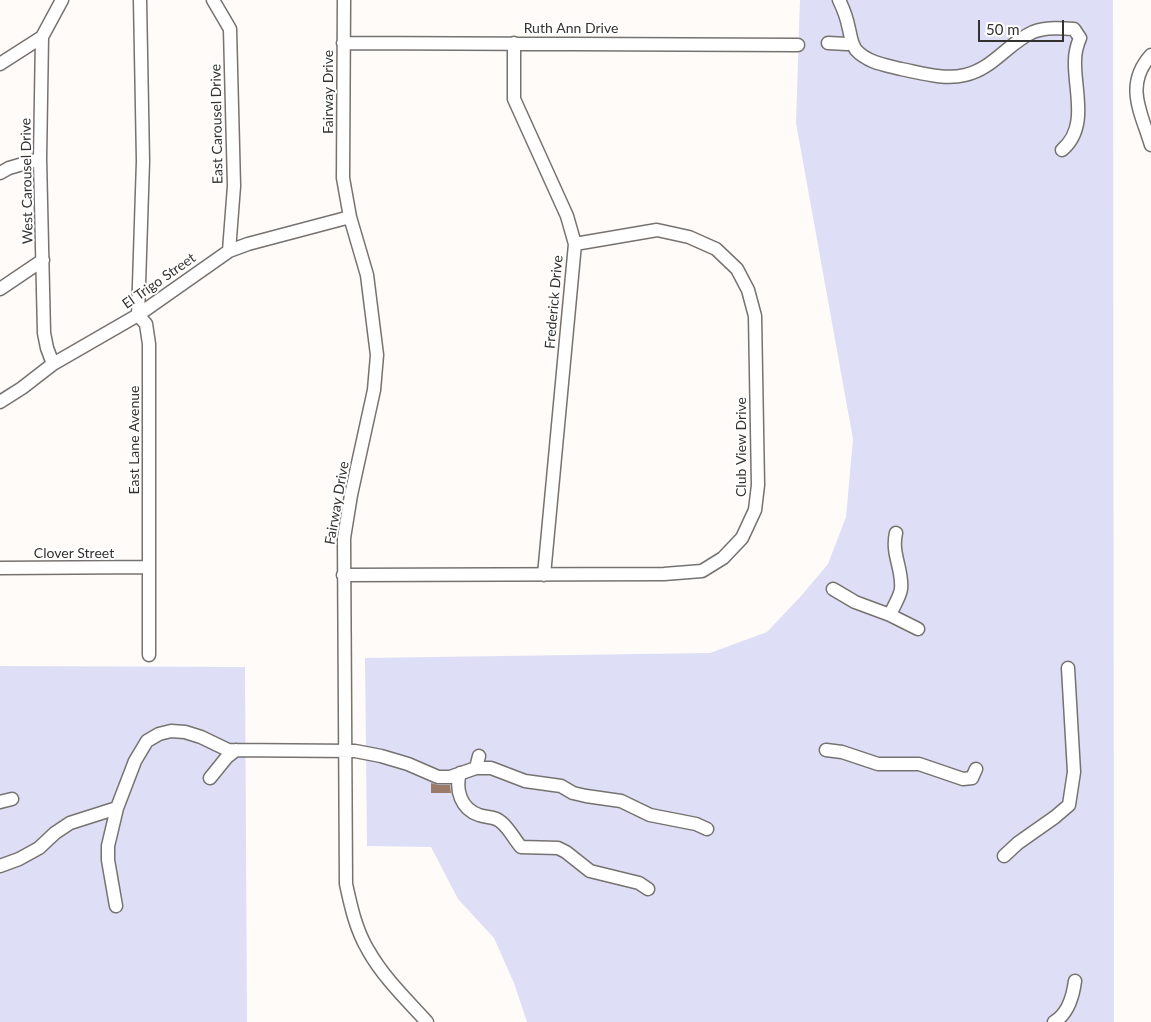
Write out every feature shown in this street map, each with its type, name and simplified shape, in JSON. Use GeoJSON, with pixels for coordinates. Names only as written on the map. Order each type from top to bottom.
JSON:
{"type":"FeatureCollection","features":[{"type":"Feature","properties":{"kind":"street","name":"West Carousel Drive"},"geometry":{"type":"LineString","coordinates":[[53,364],[46,348],[44,333],[40,159],[42,37],[62,0]]}},
{"type":"Feature","properties":{"kind":"street"},"geometry":{"type":"LineString","coordinates":[[138,316],[143,161],[140,0]]}},
{"type":"Feature","properties":{"kind":"street","name":"East Carousel Drive"},"geometry":{"type":"LineString","coordinates":[[213,0],[230,28],[234,186],[229,251]]}},
{"type":"Feature","properties":{"kind":"street","name":"Fairway Drive"},"geometry":{"type":"LineString","coordinates":[[344,0],[343,178],[350,217],[366,275],[377,355],[374,390],[351,495],[344,538],[346,884],[353,916],[368,950],[387,977],[427,1022]]}},
{"type":"Feature","properties":{"kind":"street"},"geometry":{"type":"LineString","coordinates":[[838,0],[849,27],[854,62]]}},
{"type":"Feature","properties":{"kind":"street"},"geometry":{"type":"LineString","coordinates":[[852,43],[856,50],[880,64],[926,75],[957,76],[978,71],[990,64],[1008,48],[1032,33],[1047,28],[1074,28],[1080,38],[1075,60],[1078,112],[1072,139],[1062,150]]}},
{"type":"Feature","properties":{"kind":"street"},"geometry":{"type":"LineString","coordinates":[[0,64],[42,37]]}},
{"type":"Feature","properties":{"kind":"street","name":"Ruth Ann Drive"},"geometry":{"type":"LineString","coordinates":[[343,43],[798,45]]}},
{"type":"Feature","properties":{"kind":"street","name":"Frederick Drive"},"geometry":{"type":"LineString","coordinates":[[514,43],[514,99],[567,216],[575,244],[544,574]]}},
{"type":"Feature","properties":{"kind":"street"},"geometry":{"type":"LineString","coordinates":[[828,43],[852,43]]}},
{"type":"Feature","properties":{"kind":"street"},"geometry":{"type":"LineString","coordinates":[[1151,55],[1142,65],[1136,79],[1136,95],[1151,146]]}},
{"type":"Feature","properties":{"kind":"street"},"geometry":{"type":"LineString","coordinates":[[0,173],[9,168],[40,159]]}},
{"type":"Feature","properties":{"kind":"street","name":"El Trigo Street"},"geometry":{"type":"LineString","coordinates":[[0,402],[53,364],[138,316],[229,251],[248,244],[350,217]]}},
{"type":"Feature","properties":{"kind":"street","name":"Club View Drive"},"geometry":{"type":"LineString","coordinates":[[343,575],[664,574],[702,571],[723,558],[742,538],[755,510],[758,485],[754,316],[748,290],[736,269],[716,249],[689,237],[657,230],[575,244]]}},
{"type":"Feature","properties":{"kind":"street"},"geometry":{"type":"LineString","coordinates":[[0,289],[43,260]]}},
{"type":"Feature","properties":{"kind":"street","name":"East Lane Avenue"},"geometry":{"type":"LineString","coordinates":[[138,316],[146,324],[149,344],[149,655]]}},
{"type":"Feature","properties":{"kind":"street"},"geometry":{"type":"LineString","coordinates":[[890,615],[900,592],[901,582],[894,556],[896,533]]}},
{"type":"Feature","properties":{"kind":"street","name":"Clover Street"},"geometry":{"type":"LineString","coordinates":[[0,568],[149,567]]}},
{"type":"Feature","properties":{"kind":"street"},"geometry":{"type":"LineString","coordinates":[[833,588],[855,602],[890,615],[918,629]]}},
{"type":"Feature","properties":{"kind":"street"},"geometry":{"type":"LineString","coordinates":[[1004,856],[1069,805],[1074,772],[1068,668]]}},
{"type":"Feature","properties":{"kind":"street"},"geometry":{"type":"LineString","coordinates":[[116,906],[108,860],[108,846],[117,808],[135,761],[146,741],[159,734],[171,731],[185,732],[201,737],[228,750],[355,751],[408,764],[438,777],[450,777],[460,774],[477,762],[525,781],[561,786],[586,796],[620,801],[650,815],[696,824],[707,829]]}},
{"type":"Feature","properties":{"kind":"street"},"geometry":{"type":"LineString","coordinates":[[210,778],[227,757],[236,750]]}},
{"type":"Feature","properties":{"kind":"street"},"geometry":{"type":"LineString","coordinates":[[826,750],[842,752],[878,764],[910,762],[928,765],[963,779],[972,778],[976,769]]}},
{"type":"Feature","properties":{"kind":"street"},"geometry":{"type":"LineString","coordinates":[[460,774],[457,791],[464,805],[470,812],[502,822],[521,851],[558,848],[590,871],[639,883],[648,889]]}},
{"type":"Feature","properties":{"kind":"street"},"geometry":{"type":"LineString","coordinates":[[0,866],[19,859],[39,848],[55,833],[70,823],[117,808]]}},
{"type":"Feature","properties":{"kind":"street"},"geometry":{"type":"LineString","coordinates":[[100,857],[108,846]]}},
{"type":"Feature","properties":{"kind":"street"},"geometry":{"type":"LineString","coordinates":[[1057,1021],[1069,1004],[1075,982]]}},
{"type":"Feature","properties":{"kind":"shaded area"},"geometry":{"type":"Polygon","coordinates":[[[800,0],[1113,0],[1114,1022],[527,1022],[514,983],[494,938],[458,899],[431,847],[367,846],[365,658],[710,653],[767,632],[828,564],[846,517],[853,439],[796,123],[800,0]]]}},
{"type":"Feature","properties":{"kind":"shaded area"},"geometry":{"type":"Polygon","coordinates":[[[0,666],[245,667],[247,1022],[0,1022],[0,666]]]}},
{"type":"Feature","properties":{"kind":"building"},"geometry":{"type":"Polygon","coordinates":[[[431,783],[450,785],[451,793],[431,793],[431,783]]]}}]}
